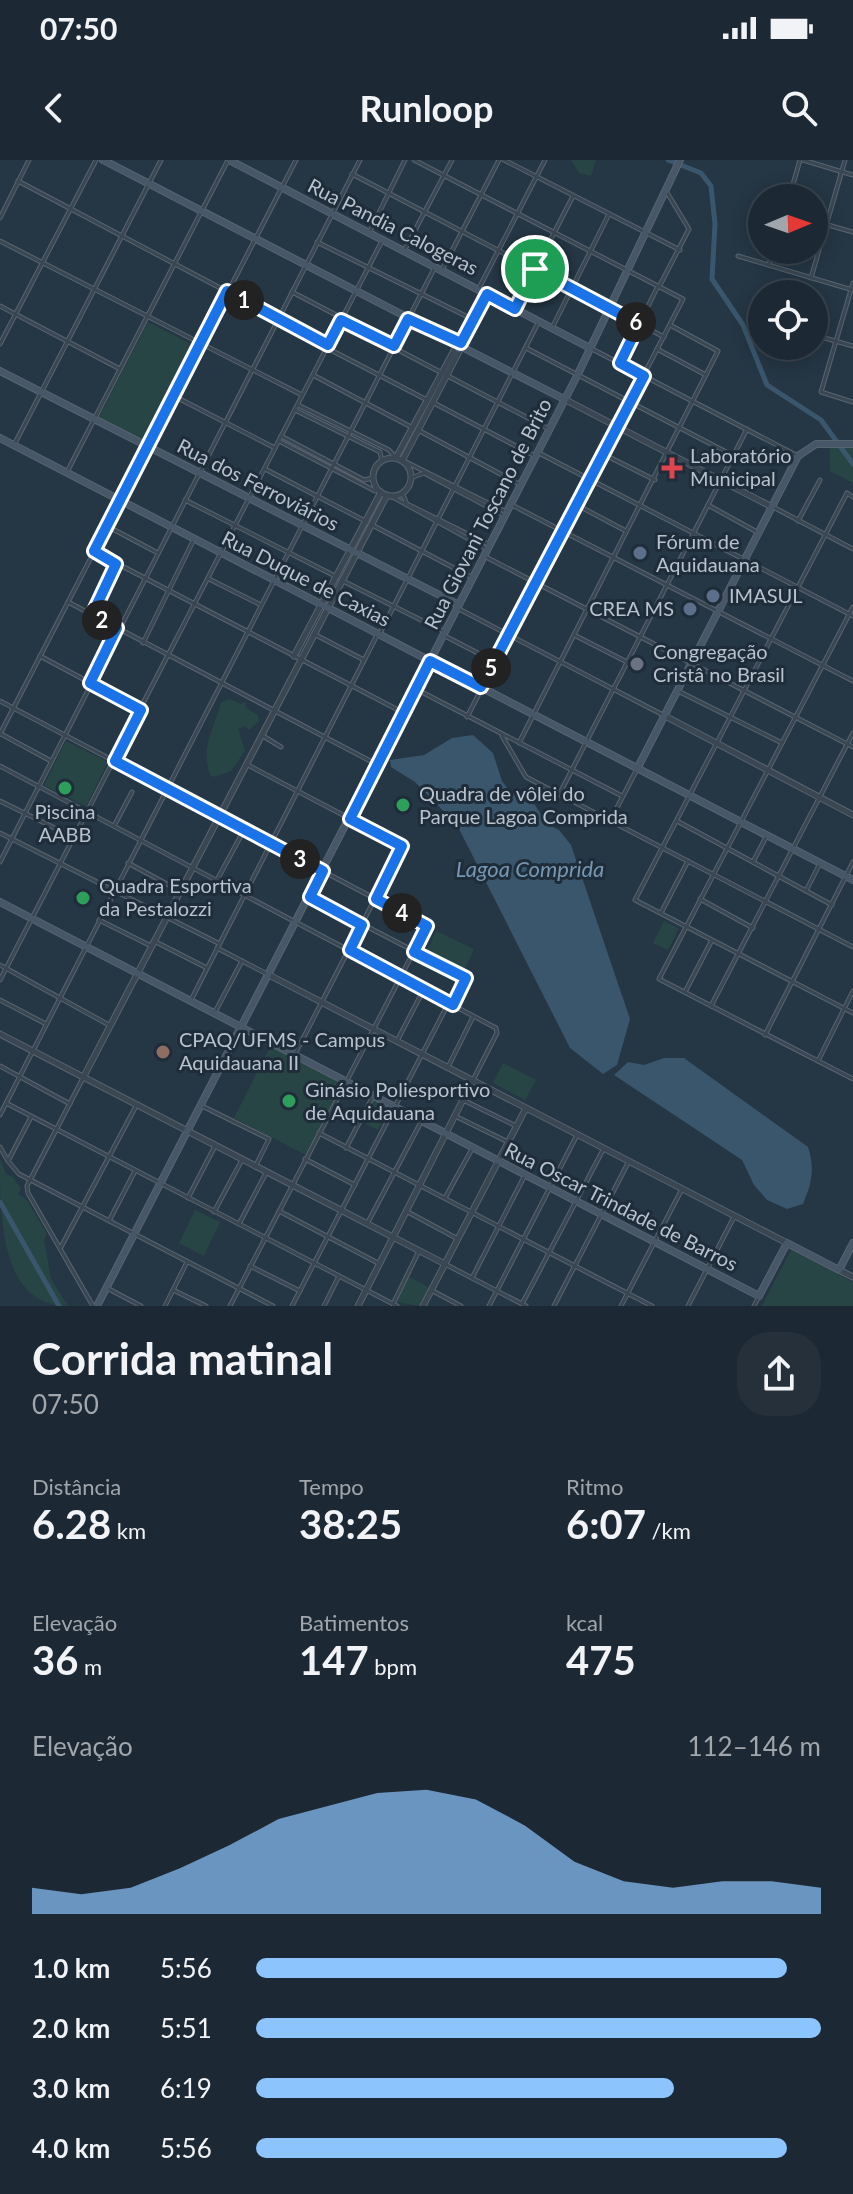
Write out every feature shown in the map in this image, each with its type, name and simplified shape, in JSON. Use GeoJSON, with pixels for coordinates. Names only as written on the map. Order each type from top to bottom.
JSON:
{"type":"FeatureCollection","features":[{"type":"Feature","properties":{"kind":"main road"},"geometry":{"type":"LineString","coordinates":[[103,160],[564,399]]}},
{"type":"Feature","properties":{"kind":"main road","name":"Rua Pandia Calogeras"},"geometry":{"type":"LineString","coordinates":[[228,160],[590,348]]}},
{"type":"Feature","properties":{"kind":"main road","name":"Rua Giovani Toscano de Brito"},"geometry":{"type":"LineString","coordinates":[[95,1306],[136,1235],[578,374],[680,160]]}},
{"type":"Feature","properties":{"kind":"main road","name":"Rua dos Ferroviários"},"geometry":{"type":"LineString","coordinates":[[0,371],[458,606]]}},
{"type":"Feature","properties":{"kind":"main road","name":"Rua Duque de Caxias"},"geometry":{"type":"LineString","coordinates":[[0,438],[849,878]]}},
{"type":"Feature","properties":{"kind":"main road"},"geometry":{"type":"LineString","coordinates":[[637,769],[798,456],[816,444],[851,444]]}},
{"type":"Feature","properties":{"kind":"main road","name":"Rua Oscar Trindade de Barros"},"geometry":{"type":"LineString","coordinates":[[0,902],[345,1084],[759,1296]]}},
{"type":"Feature","properties":{"kind":"main road"},"geometry":{"type":"LineString","coordinates":[[759,1296],[787,1243],[839,1270],[853,1243]]}},
{"type":"Feature","properties":{"kind":"street"},"geometry":{"type":"LineString","coordinates":[[0,218],[29,160]]}},
{"type":"Feature","properties":{"kind":"street"},"geometry":{"type":"LineString","coordinates":[[0,344],[96,160]]}},
{"type":"Feature","properties":{"kind":"street"},"geometry":{"type":"LineString","coordinates":[[14,445],[161,160]]}},
{"type":"Feature","properties":{"kind":"street"},"geometry":{"type":"LineString","coordinates":[[67,472],[228,160]]}},
{"type":"Feature","properties":{"kind":"street"},"geometry":{"type":"LineString","coordinates":[[51,761],[0,734],[296,160]]}},
{"type":"Feature","properties":{"kind":"street"},"geometry":{"type":"LineString","coordinates":[[0,862],[183,499],[360,160]]}},
{"type":"Feature","properties":{"kind":"street"},"geometry":{"type":"LineString","coordinates":[[369,233],[405,160]]}},
{"type":"Feature","properties":{"kind":"street"},"geometry":{"type":"LineString","coordinates":[[414,160],[683,299],[467,717]]}},
{"type":"Feature","properties":{"kind":"street"},"geometry":{"type":"LineString","coordinates":[[404,251],[452,160]]}},
{"type":"Feature","properties":{"kind":"street"},"geometry":{"type":"LineString","coordinates":[[0,1115],[408,319],[502,160],[680,250]]}},
{"type":"Feature","properties":{"kind":"street"},"geometry":{"type":"LineString","coordinates":[[479,290],[545,160]]}},
{"type":"Feature","properties":{"kind":"street"},"geometry":{"type":"LineString","coordinates":[[793,184],[801,160],[853,175]]}},
{"type":"Feature","properties":{"kind":"street"},"geometry":{"type":"LineString","coordinates":[[828,218],[845,160]]}},
{"type":"Feature","properties":{"kind":"street"},"geometry":{"type":"LineString","coordinates":[[352,174],[664,337]]}},
{"type":"Feature","properties":{"kind":"street"},"geometry":{"type":"LineString","coordinates":[[18,181],[379,375],[485,430],[590,479],[851,615]]}},
{"type":"Feature","properties":{"kind":"street"},"geometry":{"type":"LineString","coordinates":[[620,363],[689,229],[666,191]]}},
{"type":"Feature","properties":{"kind":"street"},"geometry":{"type":"LineString","coordinates":[[515,309],[573,196]]}},
{"type":"Feature","properties":{"kind":"street"},"geometry":{"type":"LineString","coordinates":[[552,328],[609,214]]}},
{"type":"Feature","properties":{"kind":"street"},"geometry":{"type":"LineString","coordinates":[[828,226],[853,232]]}},
{"type":"Feature","properties":{"kind":"street"},"geometry":{"type":"LineString","coordinates":[[0,980],[383,240]]}},
{"type":"Feature","properties":{"kind":"street"},"geometry":{"type":"LineString","coordinates":[[0,241],[302,395]]}},
{"type":"Feature","properties":{"kind":"street"},"geometry":{"type":"LineString","coordinates":[[317,242],[474,320]]}},
{"type":"Feature","properties":{"kind":"street"},"geometry":{"type":"LineString","coordinates":[[738,256],[852,290]]}},
{"type":"Feature","properties":{"kind":"street"},"geometry":{"type":"LineString","coordinates":[[811,278],[815,264]]}},
{"type":"Feature","properties":{"kind":"street"},"geometry":{"type":"LineString","coordinates":[[853,283],[821,392],[853,402]]}},
{"type":"Feature","properties":{"kind":"street"},"geometry":{"type":"LineString","coordinates":[[292,292],[549,429]]}},
{"type":"Feature","properties":{"kind":"street"},"geometry":{"type":"LineString","coordinates":[[401,460],[434,403],[445,374],[487,294]]}},
{"type":"Feature","properties":{"kind":"street"},"geometry":{"type":"LineString","coordinates":[[0,306],[120,369]]}},
{"type":"Feature","properties":{"kind":"street"},"geometry":{"type":"LineString","coordinates":[[190,1002],[323,737],[456,488],[539,321]]}},
{"type":"Feature","properties":{"kind":"street"},"geometry":{"type":"LineString","coordinates":[[519,743],[669,453],[718,351],[670,325]]}},
{"type":"Feature","properties":{"kind":"street"},"geometry":{"type":"LineString","coordinates":[[828,339],[853,346]]}},
{"type":"Feature","properties":{"kind":"street"},"geometry":{"type":"LineString","coordinates":[[526,348],[733,455]]}},
{"type":"Feature","properties":{"kind":"street","name":"Rua Pandia Calogeras"},"geometry":{"type":"LineString","coordinates":[[590,348],[798,456]]}},
{"type":"Feature","properties":{"kind":"street"},"geometry":{"type":"LineString","coordinates":[[657,349],[706,375]]}},
{"type":"Feature","properties":{"kind":"street"},"geometry":{"type":"LineString","coordinates":[[411,478],[401,460],[427,400],[445,374]]}},
{"type":"Feature","properties":{"kind":"street"},"geometry":{"type":"LineString","coordinates":[[313,375],[521,485]]}},
{"type":"Feature","properties":{"kind":"street"},"geometry":{"type":"LineString","coordinates":[[174,396],[275,448]]}},
{"type":"Feature","properties":{"kind":"street"},"geometry":{"type":"LineString","coordinates":[[564,399],[853,549]]}},
{"type":"Feature","properties":{"kind":"street"},"geometry":{"type":"LineString","coordinates":[[298,405],[506,514]]}},
{"type":"Feature","properties":{"kind":"street"},"geometry":{"type":"LineString","coordinates":[[279,441],[364,480],[373,478],[382,461],[380,452],[295,410]]}},
{"type":"Feature","properties":{"kind":"street"},"geometry":{"type":"LineString","coordinates":[[559,794],[747,429]]}},
{"type":"Feature","properties":{"kind":"street"},"geometry":{"type":"LineString","coordinates":[[281,436],[375,491],[402,493]]}},
{"type":"Feature","properties":{"kind":"street"},"geometry":{"type":"LineString","coordinates":[[603,454],[655,480]]}},
{"type":"Feature","properties":{"kind":"street"},"geometry":{"type":"LineString","coordinates":[[382,461],[401,460]]}},
{"type":"Feature","properties":{"kind":"street"},"geometry":{"type":"LineString","coordinates":[[265,469],[473,578]]}},
{"type":"Feature","properties":{"kind":"street"},"geometry":{"type":"LineString","coordinates":[[402,493],[411,478],[420,472],[456,488]]}},
{"type":"Feature","properties":{"kind":"street"},"geometry":{"type":"LineString","coordinates":[[373,478],[384,493],[438,521]]}},
{"type":"Feature","properties":{"kind":"street"},"geometry":{"type":"LineString","coordinates":[[798,521],[820,480]]}},
{"type":"Feature","properties":{"kind":"street"},"geometry":{"type":"LineString","coordinates":[[95,1306],[32,1202],[28,1193],[31,1180],[384,493]]}},
{"type":"Feature","properties":{"kind":"street"},"geometry":{"type":"LineString","coordinates":[[402,493],[407,504],[487,550],[536,583],[853,747]]}},
{"type":"Feature","properties":{"kind":"street"},"geometry":{"type":"LineString","coordinates":[[853,497],[847,493],[635,900],[853,1013]]}},
{"type":"Feature","properties":{"kind":"street"},"geometry":{"type":"LineString","coordinates":[[183,499],[394,606],[495,662]]}},
{"type":"Feature","properties":{"kind":"street"},"geometry":{"type":"LineString","coordinates":[[510,504],[853,681]]}},
{"type":"Feature","properties":{"kind":"street"},"geometry":{"type":"LineString","coordinates":[[577,505],[628,532]]}},
{"type":"Feature","properties":{"kind":"street"},"geometry":{"type":"LineString","coordinates":[[708,505],[760,533]]}},
{"type":"Feature","properties":{"kind":"street"},"geometry":{"type":"LineString","coordinates":[[107,526],[156,552]]}},
{"type":"Feature","properties":{"kind":"street"},"geometry":{"type":"LineString","coordinates":[[143,643],[194,539]]}},
{"type":"Feature","properties":{"kind":"street"},"geometry":{"type":"LineString","coordinates":[[94,551],[404,713]]}},
{"type":"Feature","properties":{"kind":"street"},"geometry":{"type":"LineString","coordinates":[[92,615],[116,564]]}},
{"type":"Feature","properties":{"kind":"street"},"geometry":{"type":"LineString","coordinates":[[209,579],[260,604]]}},
{"type":"Feature","properties":{"kind":"street"},"geometry":{"type":"LineString","coordinates":[[68,602],[377,765]]}},
{"type":"Feature","properties":{"kind":"street"},"geometry":{"type":"LineString","coordinates":[[297,658],[313,634],[324,606]]}},
{"type":"Feature","properties":{"kind":"street","name":"Rua dos Ferroviários"},"geometry":{"type":"LineString","coordinates":[[458,606],[853,815]]}},
{"type":"Feature","properties":{"kind":"street"},"geometry":{"type":"LineString","coordinates":[[853,607],[659,979],[853,1079]]}},
{"type":"Feature","properties":{"kind":"street"},"geometry":{"type":"LineString","coordinates":[[313,634],[364,660]]}},
{"type":"Feature","properties":{"kind":"street"},"geometry":{"type":"LineString","coordinates":[[575,636],[627,662]]}},
{"type":"Feature","properties":{"kind":"street"},"geometry":{"type":"LineString","coordinates":[[40,656],[141,710]]}},
{"type":"Feature","properties":{"kind":"street"},"geometry":{"type":"LineString","coordinates":[[416,689],[622,796]]}},
{"type":"Feature","properties":{"kind":"street"},"geometry":{"type":"LineString","coordinates":[[678,691],[782,744]]}},
{"type":"Feature","properties":{"kind":"street"},"geometry":{"type":"LineString","coordinates":[[0,701],[427,926],[230,1306]]}},
{"type":"Feature","properties":{"kind":"street"},"geometry":{"type":"LineString","coordinates":[[711,1006],[853,733]]}},
{"type":"Feature","properties":{"kind":"street"},"geometry":{"type":"LineString","coordinates":[[260,734],[281,747]]}},
{"type":"Feature","properties":{"kind":"street"},"geometry":{"type":"LineString","coordinates":[[502,736],[526,777],[853,947]]}},
{"type":"Feature","properties":{"kind":"street"},"geometry":{"type":"LineString","coordinates":[[245,763],[402,846],[294,1056]]}},
{"type":"Feature","properties":{"kind":"street"},"geometry":{"type":"LineString","coordinates":[[0,766],[424,989],[497,1031],[358,1306]]}},
{"type":"Feature","properties":{"kind":"street"},"geometry":{"type":"LineString","coordinates":[[610,821],[637,769]]}},
{"type":"Feature","properties":{"kind":"street"},"geometry":{"type":"LineString","coordinates":[[114,826],[132,792]]}},
{"type":"Feature","properties":{"kind":"street"},"geometry":{"type":"LineString","coordinates":[[0,801],[75,838]]}},
{"type":"Feature","properties":{"kind":"street"},"geometry":{"type":"LineString","coordinates":[[676,821],[832,905]]}},
{"type":"Feature","properties":{"kind":"street"},"geometry":{"type":"LineString","coordinates":[[217,880],[244,830]]}},
{"type":"Feature","properties":{"kind":"street"},"geometry":{"type":"LineString","coordinates":[[0,833],[787,1243]]}},
{"type":"Feature","properties":{"kind":"street"},"geometry":{"type":"LineString","coordinates":[[753,862],[767,835]]}},
{"type":"Feature","properties":{"kind":"street"},"geometry":{"type":"LineString","coordinates":[[661,913],[688,861]]}},
{"type":"Feature","properties":{"kind":"street"},"geometry":{"type":"LineString","coordinates":[[765,1035],[849,878],[853,862]]}},
{"type":"Feature","properties":{"kind":"street"},"geometry":{"type":"LineString","coordinates":[[128,863],[180,891]]}},
{"type":"Feature","properties":{"kind":"street"},"geometry":{"type":"LineString","coordinates":[[806,891],[820,863]]}},
{"type":"Feature","properties":{"kind":"street"},"geometry":{"type":"LineString","coordinates":[[292,1306],[422,1054],[466,978],[310,897]]}},
{"type":"Feature","properties":{"kind":"street"},"geometry":{"type":"LineString","coordinates":[[700,899],[753,928]]}},
{"type":"Feature","properties":{"kind":"street"},"geometry":{"type":"LineString","coordinates":[[99,920],[207,968]]}},
{"type":"Feature","properties":{"kind":"street"},"geometry":{"type":"LineString","coordinates":[[685,992],[712,940]]}},
{"type":"Feature","properties":{"kind":"street"},"geometry":{"type":"LineString","coordinates":[[214,1014],[242,961]]}},
{"type":"Feature","properties":{"kind":"street"},"geometry":{"type":"LineString","coordinates":[[0,965],[110,1026]]}},
{"type":"Feature","properties":{"kind":"street"},"geometry":{"type":"LineString","coordinates":[[397,1041],[424,989]]}},
{"type":"Feature","properties":{"kind":"street"},"geometry":{"type":"LineString","coordinates":[[818,1061],[853,991]]}},
{"type":"Feature","properties":{"kind":"street"},"geometry":{"type":"LineString","coordinates":[[0,1000],[46,1024]]}},
{"type":"Feature","properties":{"kind":"street"},"geometry":{"type":"LineString","coordinates":[[448,1067],[474,1016]]}},
{"type":"Feature","properties":{"kind":"street"},"geometry":{"type":"LineString","coordinates":[[0,1034],[524,1305],[604,1148]]}},
{"type":"Feature","properties":{"kind":"street"},"geometry":{"type":"LineString","coordinates":[[0,1066],[70,1104]]}},
{"type":"Feature","properties":{"kind":"street"},"geometry":{"type":"LineString","coordinates":[[346,1148],[373,1096]]}},
{"type":"Feature","properties":{"kind":"street"},"geometry":{"type":"LineString","coordinates":[[463,1100],[516,1126]]}},
{"type":"Feature","properties":{"kind":"street"},"geometry":{"type":"LineString","coordinates":[[6,1103],[395,1305],[419,1251]]}},
{"type":"Feature","properties":{"kind":"street"},"geometry":{"type":"LineString","coordinates":[[60,1248],[136,1106]]}},
{"type":"Feature","properties":{"kind":"street"},"geometry":{"type":"LineString","coordinates":[[202,1106],[269,1139],[255,1167]]}},
{"type":"Feature","properties":{"kind":"street"},"geometry":{"type":"LineString","coordinates":[[423,1306],[526,1108]]}},
{"type":"Feature","properties":{"kind":"street"},"geometry":{"type":"LineString","coordinates":[[8,1161],[32,1116]]}},
{"type":"Feature","properties":{"kind":"street"},"geometry":{"type":"LineString","coordinates":[[455,1116],[508,1142]]}},
{"type":"Feature","properties":{"kind":"street"},"geometry":{"type":"LineString","coordinates":[[367,1224],[421,1122]]}},
{"type":"Feature","properties":{"kind":"street"},"geometry":{"type":"LineString","coordinates":[[319,1133],[652,1306]]}},
{"type":"Feature","properties":{"kind":"street"},"geometry":{"type":"LineString","coordinates":[[489,1306],[578,1135]]}},
{"type":"Feature","properties":{"kind":"street"},"geometry":{"type":"LineString","coordinates":[[188,1198],[215,1146]]}},
{"type":"Feature","properties":{"kind":"street"},"geometry":{"type":"LineString","coordinates":[[0,1147],[19,1174],[273,1306]]}},
{"type":"Feature","properties":{"kind":"street"},"geometry":{"type":"LineString","coordinates":[[445,1198],[472,1148]]}},
{"type":"Feature","properties":{"kind":"street"},"geometry":{"type":"LineString","coordinates":[[305,1159],[355,1185]]}},
{"type":"Feature","properties":{"kind":"street"},"geometry":{"type":"LineString","coordinates":[[214,1212],[242,1160]]}},
{"type":"Feature","properties":{"kind":"street"},"geometry":{"type":"LineString","coordinates":[[554,1306],[629,1161]]}},
{"type":"Feature","properties":{"kind":"street"},"geometry":{"type":"LineString","coordinates":[[109,1221],[135,1170]]}},
{"type":"Feature","properties":{"kind":"street"},"geometry":{"type":"LineString","coordinates":[[239,1224],[266,1173]]}},
{"type":"Feature","properties":{"kind":"street"},"geometry":{"type":"LineString","coordinates":[[472,1278],[525,1175]]}},
{"type":"Feature","properties":{"kind":"street"},"geometry":{"type":"LineString","coordinates":[[621,1306],[682,1189]]}},
{"type":"Feature","properties":{"kind":"street"},"geometry":{"type":"LineString","coordinates":[[279,1211],[379,1264]]}},
{"type":"Feature","properties":{"kind":"street"},"geometry":{"type":"LineString","coordinates":[[406,1211],[458,1239]]}},
{"type":"Feature","properties":{"kind":"street"},"geometry":{"type":"LineString","coordinates":[[688,1306],[735,1216]]}},
{"type":"Feature","properties":{"kind":"street"},"geometry":{"type":"LineString","coordinates":[[165,1306],[187,1262]]}},
{"type":"Feature","properties":{"kind":"street"},"geometry":{"type":"LineString","coordinates":[[250,1266],[300,1291]]}},
{"type":"Feature","properties":{"kind":"street"},"geometry":{"type":"LineString","coordinates":[[839,1270],[853,1277]]}},
{"type":"Feature","properties":{"kind":"street"},"geometry":{"type":"LineString","coordinates":[[324,1306],[339,1276]]}},
{"type":"Feature","properties":{"kind":"street"},"geometry":{"type":"LineString","coordinates":[[107,1288],[141,1306]]}},
{"type":"Feature","properties":{"kind":"street"},"geometry":{"type":"LineString","coordinates":[[173,1290],[206,1306]]}},
{"type":"Feature","properties":{"kind":"street"},"geometry":{"type":"LineString","coordinates":[[431,1290],[461,1306]]}},
{"type":"Feature","properties":{"kind":"street"},"geometry":{"type":"LineString","coordinates":[[754,1306],[759,1296]]}},
{"type":"Feature","properties":{"kind":"green space"},"geometry":{"type":"Polygon","coordinates":[[[571,160],[596,160],[591,176],[579,173],[571,160]]]}},
{"type":"Feature","properties":{"kind":"green space"},"geometry":{"type":"Polygon","coordinates":[[[148,322],[193,345],[143,443],[98,419],[148,322]]]}},
{"type":"Feature","properties":{"kind":"green space"},"geometry":{"type":"Polygon","coordinates":[[[830,447],[853,448],[853,483],[830,471],[830,447]]]}},
{"type":"Feature","properties":{"kind":"green space"},"geometry":{"type":"Polygon","coordinates":[[[230,699],[241,704],[245,702],[246,708],[258,715],[259,721],[249,730],[245,726],[238,729],[245,751],[231,771],[214,777],[210,775],[207,765],[208,746],[221,702],[230,699]]]}},
{"type":"Feature","properties":{"kind":"green space"},"geometry":{"type":"Polygon","coordinates":[[[66,741],[108,762],[86,806],[44,785],[66,741]]]}},
{"type":"Feature","properties":{"kind":"green space"},"geometry":{"type":"Polygon","coordinates":[[[664,921],[679,928],[668,950],[653,943],[664,921]]]}},
{"type":"Feature","properties":{"kind":"green space"},"geometry":{"type":"Polygon","coordinates":[[[436,931],[474,949],[464,971],[426,953],[436,931]]]}},
{"type":"Feature","properties":{"kind":"green space","name":"Ginásio Poliesportivo de Aquidauana"},"geometry":{"type":"Polygon","coordinates":[[[271,1045],[345,1084],[306,1155],[234,1118],[271,1045]]]}},
{"type":"Feature","properties":{"kind":"green space"},"geometry":{"type":"Polygon","coordinates":[[[503,1063],[536,1080],[525,1100],[493,1083],[503,1063]]]}},
{"type":"Feature","properties":{"kind":"green space"},"geometry":{"type":"Polygon","coordinates":[[[373,1100],[389,1108],[378,1130],[362,1122],[373,1100]]]}},
{"type":"Feature","properties":{"kind":"green space"},"geometry":{"type":"Polygon","coordinates":[[[0,1159],[6,1174],[13,1177],[21,1189],[18,1194],[27,1200],[47,1234],[44,1240],[51,1279],[68,1306],[46,1302],[29,1291],[17,1275],[8,1254],[4,1231],[0,1159]]]}},
{"type":"Feature","properties":{"kind":"green space"},"geometry":{"type":"Polygon","coordinates":[[[195,1210],[220,1222],[204,1256],[179,1243],[195,1210]]]}},
{"type":"Feature","properties":{"kind":"green space"},"geometry":{"type":"Polygon","coordinates":[[[791,1250],[853,1282],[853,1306],[762,1306],[791,1250]]]}},
{"type":"Feature","properties":{"kind":"green space"},"geometry":{"type":"Polygon","coordinates":[[[409,1277],[430,1288],[420,1306],[396,1302],[409,1277]]]}},
{"type":"Feature","properties":{"kind":"water","name":"Lagoa Comprida"},"geometry":{"type":"Polygon","coordinates":[[[473,735],[493,753],[502,781],[511,793],[535,805],[547,824],[559,830],[571,845],[630,1019],[617,1065],[603,1074],[570,1048],[457,825],[415,782],[391,767],[390,760],[424,755],[452,738],[473,735]]]}},
{"type":"Feature","properties":{"kind":"water"},"geometry":{"type":"Polygon","coordinates":[[[664,1058],[684,1058],[808,1147],[812,1176],[803,1204],[787,1209],[767,1200],[754,1185],[742,1160],[614,1075],[628,1062],[644,1065],[664,1058]]]}},
{"type":"Feature","properties":{"kind":"waterway"},"geometry":{"type":"LineString","coordinates":[[668,160],[701,173],[711,186],[715,224],[712,279],[743,325],[767,385],[821,420],[853,464]]}},
{"type":"Feature","properties":{"kind":"waterway"},"geometry":{"type":"LineString","coordinates":[[0,1202],[59,1306]]}},
{"type":"Feature","properties":{"kind":"place","name":"Laboratório Municipal"},"geometry":{"type":"Point","coordinates":[672,468]}},
{"type":"Feature","properties":{"kind":"place","name":"Fórum de Aquidauana"},"geometry":{"type":"Point","coordinates":[640,553]}},
{"type":"Feature","properties":{"kind":"place","name":"IMASUL"},"geometry":{"type":"Point","coordinates":[713,596]}},
{"type":"Feature","properties":{"kind":"place","name":"CREA MS"},"geometry":{"type":"Point","coordinates":[690,609]}},
{"type":"Feature","properties":{"kind":"place","name":"Congregação Cristâ no Brasil"},"geometry":{"type":"Point","coordinates":[637,664]}},
{"type":"Feature","properties":{"kind":"place","name":"Piscina AABB"},"geometry":{"type":"Point","coordinates":[65,788]}},
{"type":"Feature","properties":{"kind":"place","name":"Quadra de vôlei do Parque Lagoa Comprida"},"geometry":{"type":"Point","coordinates":[403,805]}},
{"type":"Feature","properties":{"kind":"place","name":"Quadra Esportiva da Pestalozzi"},"geometry":{"type":"Point","coordinates":[83,898]}},
{"type":"Feature","properties":{"kind":"place","name":"CPAQ/UFMS - Campus Aquidauana II"},"geometry":{"type":"Point","coordinates":[163,1052]}},
{"type":"Feature","properties":{"kind":"place","name":"Ginásio Poliesportivo de Aquidauana"},"geometry":{"type":"Point","coordinates":[289,1101]}},
{"type":"Feature","properties":{"kind":"route"},"geometry":{"type":"LineString","coordinates":[[535,269],[639,324],[620,363],[644,376],[481,687],[430,661],[350,819],[402,846],[376,899],[427,926],[414,952],[466,978],[453,1005],[350,950],[362,925],[310,897],[323,871],[115,761],[141,710],[90,683],[117,628],[92,615],[116,564],[94,551],[227,291],[328,345],[341,320],[394,346],[408,319],[461,343],[487,294],[515,309],[535,269]]}}]}
